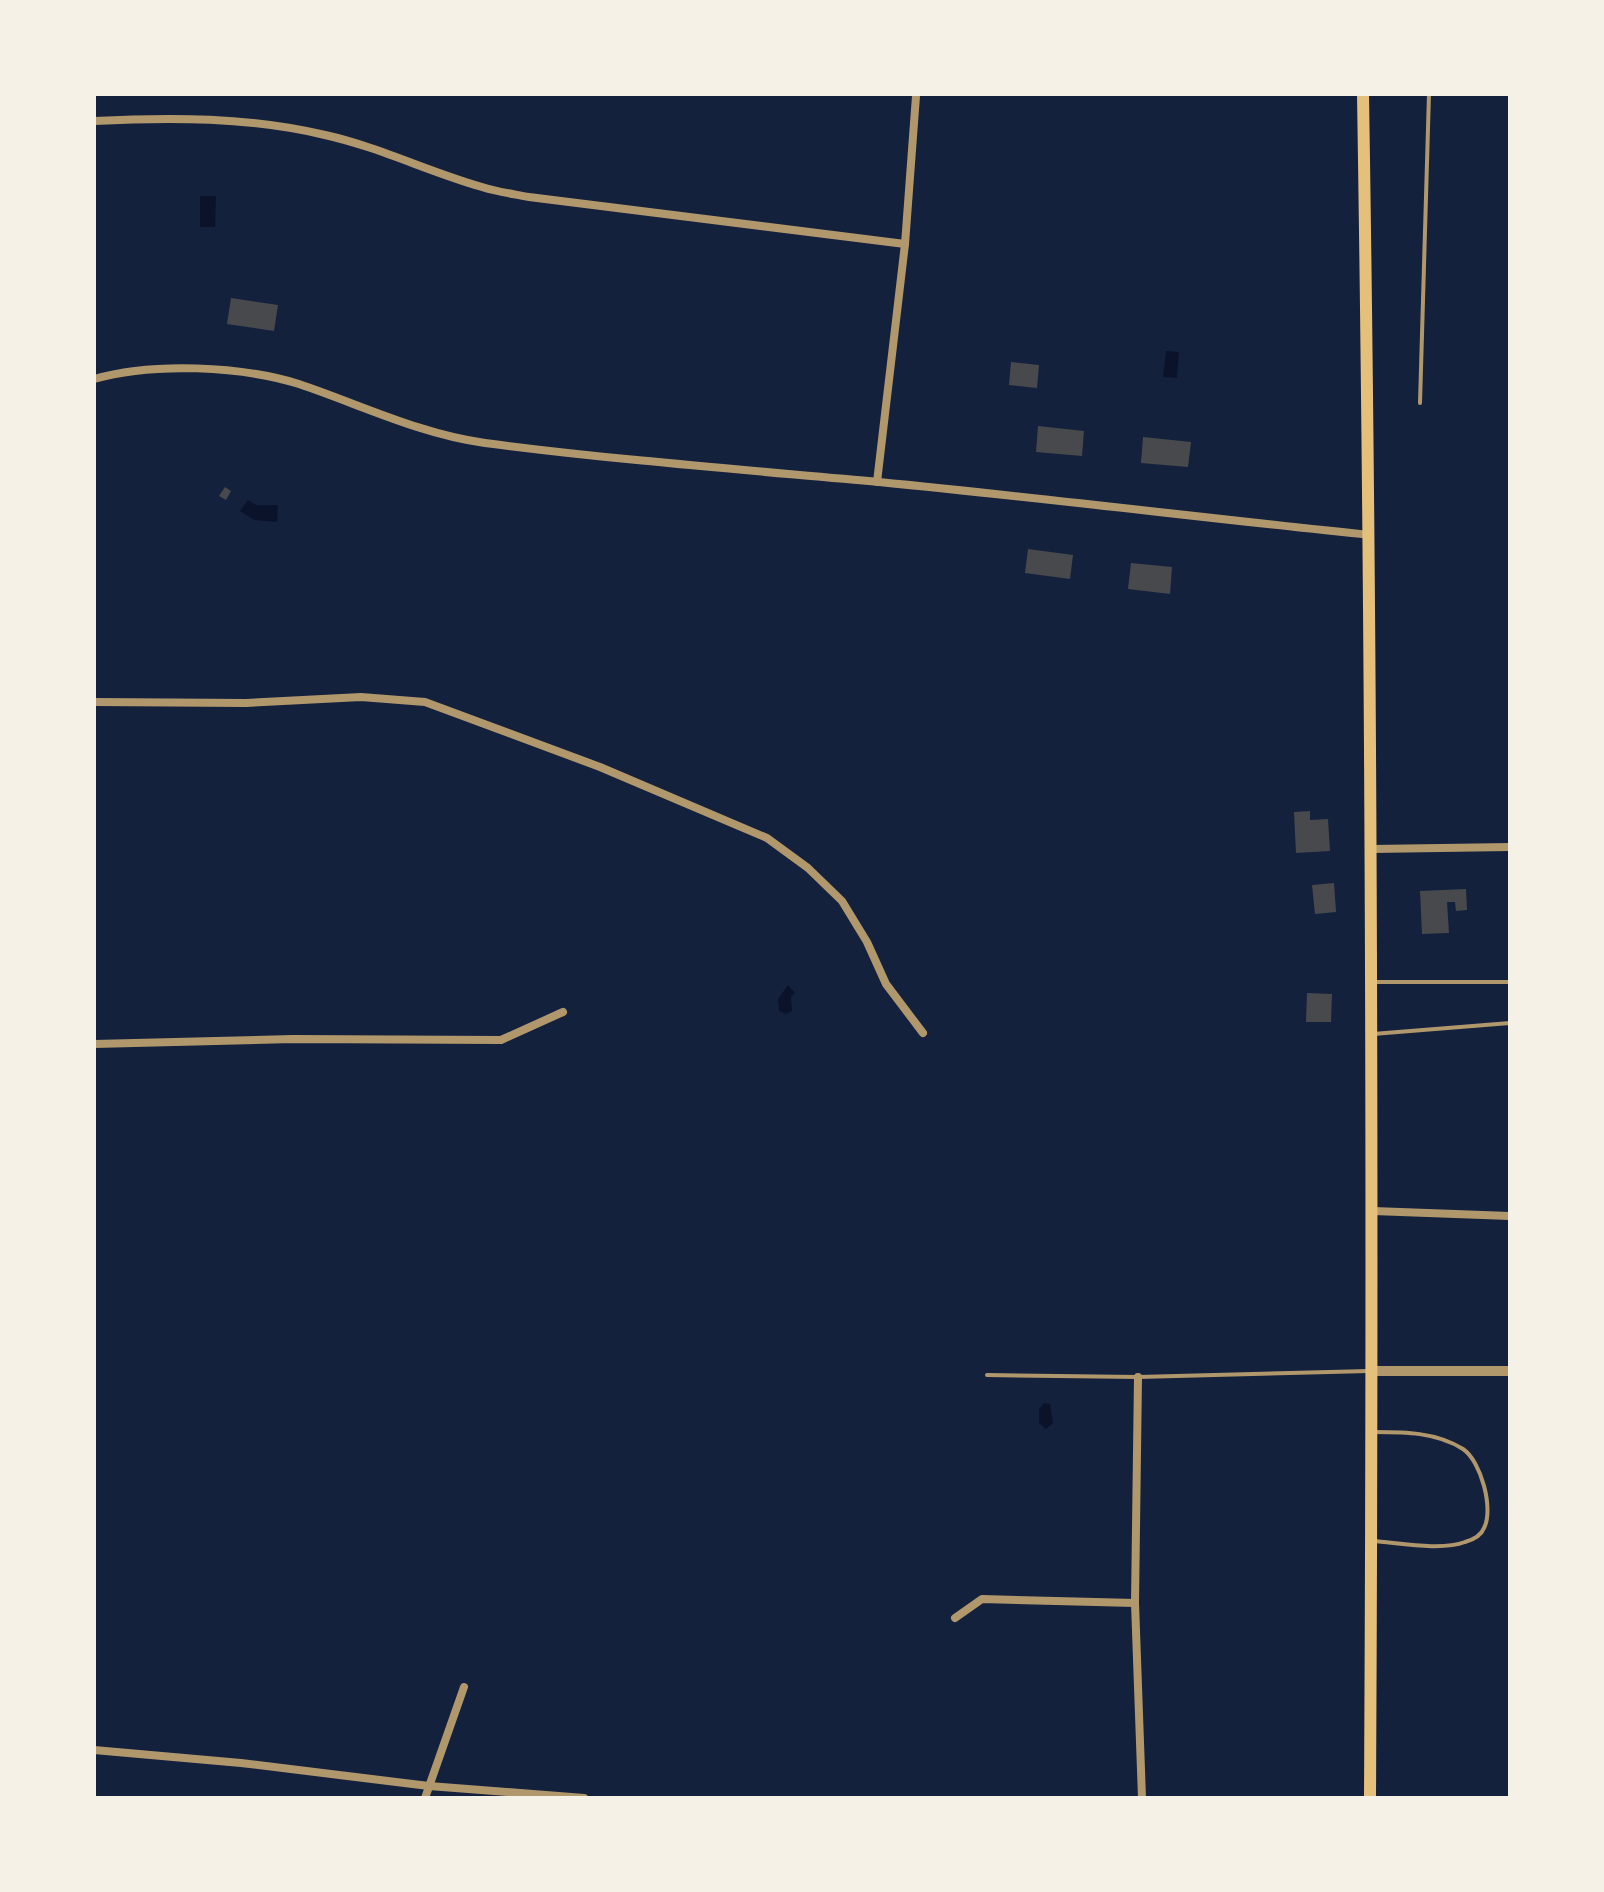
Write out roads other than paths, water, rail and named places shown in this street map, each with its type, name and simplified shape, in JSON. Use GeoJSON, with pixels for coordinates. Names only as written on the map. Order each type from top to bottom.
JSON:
{"type":"FeatureCollection","features":[{"type":"Feature","properties":{"kind":"main road"},"geometry":{"type":"LineString","coordinates":[[1363,94],[1370,535],[1368,704],[1373,1211],[1370,1798]]}},
{"type":"Feature","properties":{"kind":"street"},"geometry":{"type":"LineString","coordinates":[[877,482],[905,244],[916,96]]}},
{"type":"Feature","properties":{"kind":"street"},"geometry":{"type":"LineString","coordinates":[[94,121],[179,119],[261,124],[324,134],[384,151],[481,187],[529,197],[905,244]]}},
{"type":"Feature","properties":{"kind":"street"},"geometry":{"type":"LineString","coordinates":[[94,379],[130,371],[200,368],[248,372],[297,384],[434,433],[481,442],[728,471],[877,482],[1370,535]]}},
{"type":"Feature","properties":{"kind":"street"},"geometry":{"type":"LineString","coordinates":[[94,702],[246,703],[361,697],[425,702],[600,767],[767,838],[808,868],[842,901],[867,942],[886,984],[923,1033]]}},
{"type":"Feature","properties":{"kind":"street"},"geometry":{"type":"LineString","coordinates":[[1371,849],[1510,847]]}},
{"type":"Feature","properties":{"kind":"street"},"geometry":{"type":"LineString","coordinates":[[94,1044],[293,1039],[501,1040],[563,1012]]}},
{"type":"Feature","properties":{"kind":"street"},"geometry":{"type":"LineString","coordinates":[[1373,1211],[1510,1216]]}},
{"type":"Feature","properties":{"kind":"street"},"geometry":{"type":"LineString","coordinates":[[1372,1371],[1510,1371]]}},
{"type":"Feature","properties":{"kind":"street"},"geometry":{"type":"LineString","coordinates":[[1138,1377],[1135,1603],[1142,1798]]}},
{"type":"Feature","properties":{"kind":"street"},"geometry":{"type":"LineString","coordinates":[[955,1618],[982,1599],[1135,1603]]}},
{"type":"Feature","properties":{"kind":"street"},"geometry":{"type":"LineString","coordinates":[[425,1798],[464,1687]]}},
{"type":"Feature","properties":{"kind":"street"},"geometry":{"type":"LineString","coordinates":[[94,1750],[241,1763],[429,1786],[584,1798]]}},
{"type":"Feature","properties":{"kind":"lane"},"geometry":{"type":"LineString","coordinates":[[1420,403],[1429,94]]}},
{"type":"Feature","properties":{"kind":"lane"},"geometry":{"type":"LineString","coordinates":[[1371,982],[1510,982]]}},
{"type":"Feature","properties":{"kind":"lane"},"geometry":{"type":"LineString","coordinates":[[1371,1034],[1510,1023]]}},
{"type":"Feature","properties":{"kind":"lane"},"geometry":{"type":"LineString","coordinates":[[987,1375],[1138,1377],[1372,1371]]}},
{"type":"Feature","properties":{"kind":"lane"},"geometry":{"type":"LineString","coordinates":[[1371,1432],[1432,1436],[1465,1451],[1484,1484],[1487,1516],[1484,1529],[1475,1538],[1451,1546],[1371,1541]]}},
{"type":"Feature","properties":{"kind":"water"},"geometry":{"type":"Polygon","coordinates":[[[200,196],[216,196],[215,227],[200,227],[200,196]]]}},
{"type":"Feature","properties":{"kind":"water"},"geometry":{"type":"Polygon","coordinates":[[[1166,351],[1179,352],[1177,378],[1163,377],[1166,351]]]}},
{"type":"Feature","properties":{"kind":"water"},"geometry":{"type":"Polygon","coordinates":[[[248,500],[256,505],[278,505],[277,522],[254,520],[240,511],[248,500]]]}},
{"type":"Feature","properties":{"kind":"water"},"geometry":{"type":"Polygon","coordinates":[[[788,985],[795,993],[791,997],[792,1011],[786,1014],[779,1011],[778,999],[788,985]]]}},
{"type":"Feature","properties":{"kind":"water"},"geometry":{"type":"Polygon","coordinates":[[[1044,1403],[1050,1404],[1053,1423],[1046,1429],[1039,1423],[1039,1409],[1044,1403]]]}}]}
